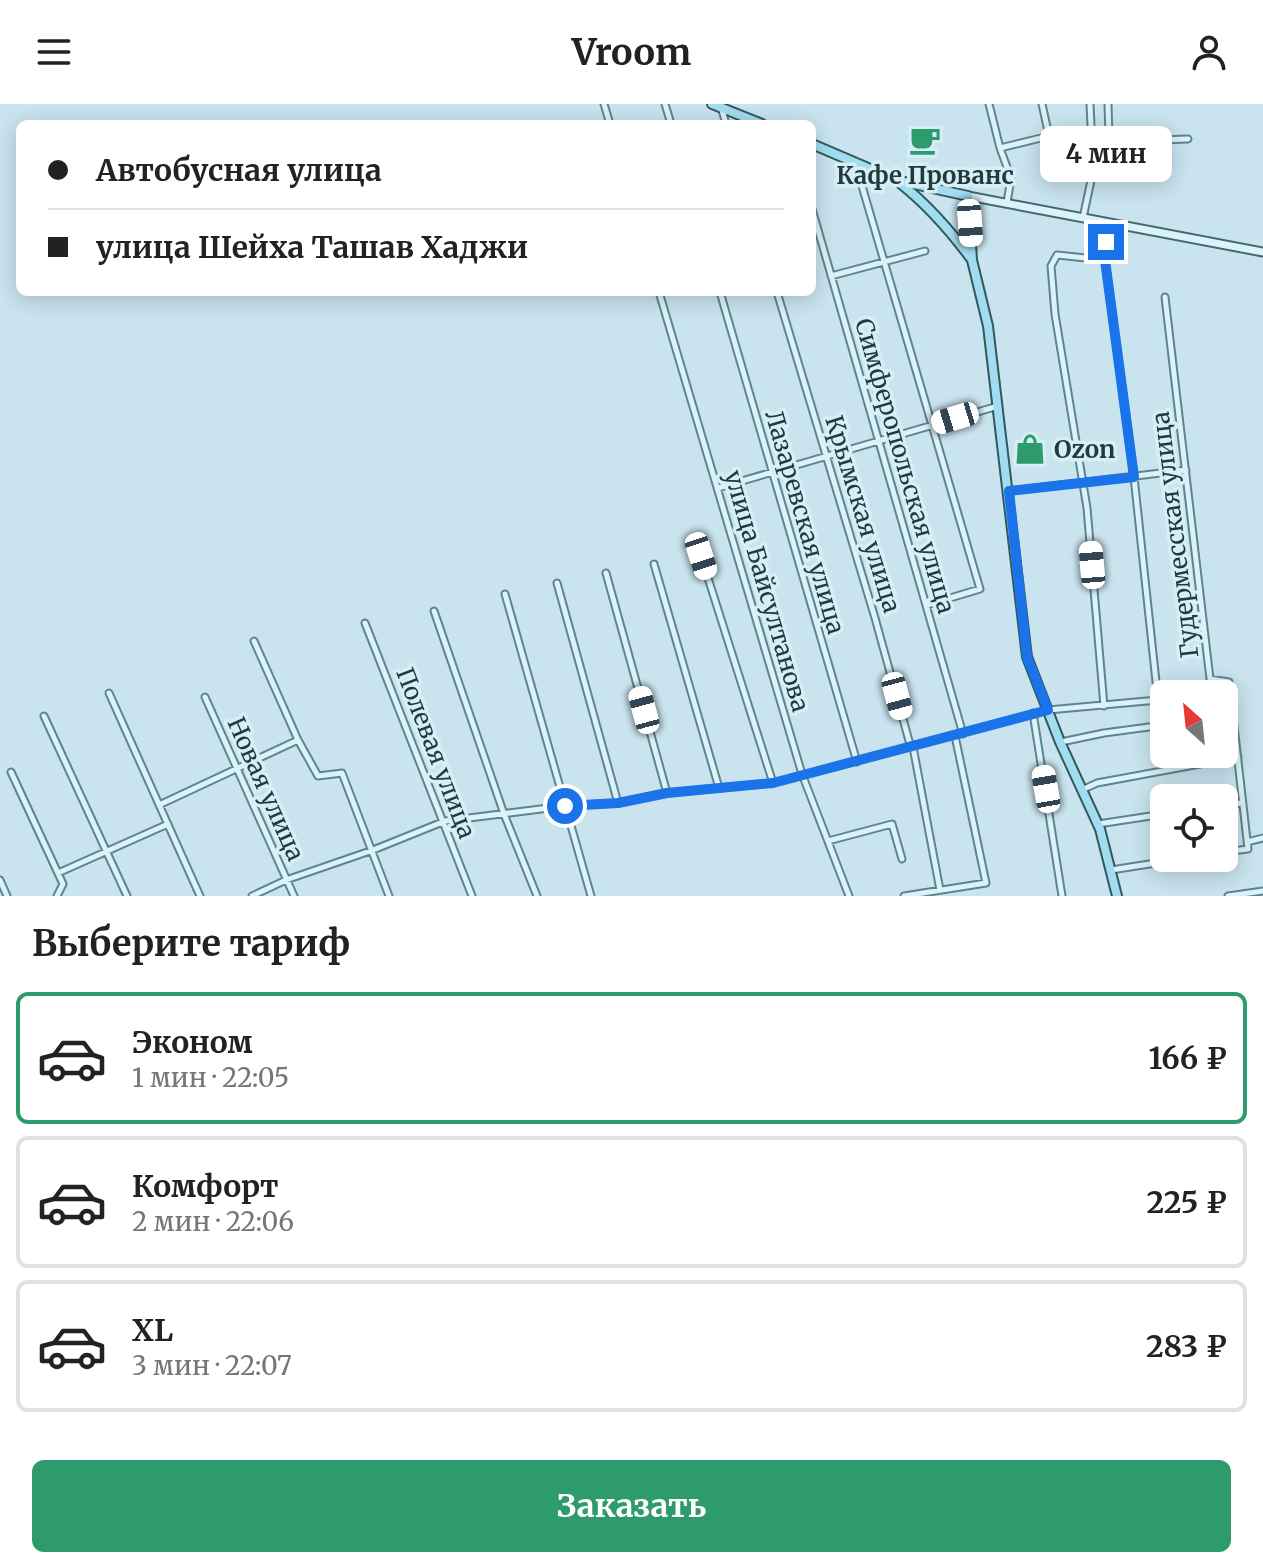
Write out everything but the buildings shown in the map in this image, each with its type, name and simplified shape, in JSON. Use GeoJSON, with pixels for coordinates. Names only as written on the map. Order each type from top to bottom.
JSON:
{"type":"FeatureCollection","features":[{"type":"Feature","properties":{"kind":"main road"},"geometry":{"type":"LineString","coordinates":[[717,106],[752,120]]}},
{"type":"Feature","properties":{"kind":"main road"},"geometry":{"type":"LineString","coordinates":[[816,146],[896,180],[1263,252]]}},
{"type":"Feature","properties":{"kind":"main road"},"geometry":{"type":"LineString","coordinates":[[896,180],[944,222],[972,260]]}},
{"type":"Feature","properties":{"kind":"main road"},"geometry":{"type":"LineString","coordinates":[[968,196],[972,260],[988,326],[999,405],[1027,657],[1060,742],[1098,824],[1117,896]]}},
{"type":"Feature","properties":{"kind":"street"},"geometry":{"type":"LineString","coordinates":[[989,104],[1011,178],[1007,203]]}},
{"type":"Feature","properties":{"kind":"street"},"geometry":{"type":"LineString","coordinates":[[1000,148],[1049,136],[1042,104]]}},
{"type":"Feature","properties":{"kind":"street"},"geometry":{"type":"LineString","coordinates":[[1083,219],[1093,171],[1090,104]]}},
{"type":"Feature","properties":{"kind":"street"},"geometry":{"type":"LineString","coordinates":[[1108,104],[1109,137],[1129,141],[1188,139]]}},
{"type":"Feature","properties":{"kind":"street"},"geometry":{"type":"LineString","coordinates":[[862,186],[980,589],[927,605]]}},
{"type":"Feature","properties":{"kind":"street","name":"Симферопольская улица"},"geometry":{"type":"LineString","coordinates":[[816,223],[963,734]]}},
{"type":"Feature","properties":{"kind":"street"},"geometry":{"type":"LineString","coordinates":[[252,896],[286,880],[445,821],[773,783],[1033,713],[1158,700],[1134,477],[1105,260],[1106,223]]}},
{"type":"Feature","properties":{"kind":"street"},"geometry":{"type":"LineString","coordinates":[[831,276],[925,251]]}},
{"type":"Feature","properties":{"kind":"street"},"geometry":{"type":"LineString","coordinates":[[1104,706],[1083,481],[1055,314],[1051,266],[1057,255],[1105,260]]}},
{"type":"Feature","properties":{"kind":"street","name":"улица Байсултанова"},"geometry":{"type":"LineString","coordinates":[[660,296],[802,774],[849,896]]}},
{"type":"Feature","properties":{"kind":"street","name":"Лазаревская улица"},"geometry":{"type":"LineString","coordinates":[[721,296],[857,762]]}},
{"type":"Feature","properties":{"kind":"street","name":"Крымская улица"},"geometry":{"type":"LineString","coordinates":[[778,296],[912,747],[940,890]]}},
{"type":"Feature","properties":{"kind":"street","name":"Гудермесская улица"},"geometry":{"type":"LineString","coordinates":[[1165,297],[1210,679],[1216,680]]}},
{"type":"Feature","properties":{"kind":"street"},"geometry":{"type":"LineString","coordinates":[[718,488],[999,405]]}},
{"type":"Feature","properties":{"kind":"street"},"geometry":{"type":"LineString","coordinates":[[1009,491],[1186,470]]}},
{"type":"Feature","properties":{"kind":"street"},"geometry":{"type":"LineString","coordinates":[[701,556],[773,783]]}},
{"type":"Feature","properties":{"kind":"street"},"geometry":{"type":"LineString","coordinates":[[654,564],[719,788]]}},
{"type":"Feature","properties":{"kind":"street"},"geometry":{"type":"LineString","coordinates":[[606,573],[667,793]]}},
{"type":"Feature","properties":{"kind":"street"},"geometry":{"type":"LineString","coordinates":[[557,583],[618,803]]}},
{"type":"Feature","properties":{"kind":"street"},"geometry":{"type":"LineString","coordinates":[[505,594],[591,896]]}},
{"type":"Feature","properties":{"kind":"street"},"geometry":{"type":"LineString","coordinates":[[434,611],[504,814],[537,896]]}},
{"type":"Feature","properties":{"kind":"street","name":"Полевая улица"},"geometry":{"type":"LineString","coordinates":[[365,623],[472,896]]}},
{"type":"Feature","properties":{"kind":"street"},"geometry":{"type":"LineString","coordinates":[[254,641],[298,740],[318,776],[342,773],[389,896]]}},
{"type":"Feature","properties":{"kind":"street"},"geometry":{"type":"LineString","coordinates":[[109,693],[200,896]]}},
{"type":"Feature","properties":{"kind":"street","name":"Новая улица"},"geometry":{"type":"LineString","coordinates":[[205,697],[294,896]]}},
{"type":"Feature","properties":{"kind":"street"},"geometry":{"type":"LineString","coordinates":[[1033,713],[1062,896]]}},
{"type":"Feature","properties":{"kind":"street"},"geometry":{"type":"LineString","coordinates":[[44,716],[127,896]]}},
{"type":"Feature","properties":{"kind":"street"},"geometry":{"type":"LineString","coordinates":[[1060,742],[1150,727]]}},
{"type":"Feature","properties":{"kind":"street"},"geometry":{"type":"LineString","coordinates":[[904,896],[986,883],[955,736]]}},
{"type":"Feature","properties":{"kind":"street"},"geometry":{"type":"LineString","coordinates":[[159,805],[298,740]]}},
{"type":"Feature","properties":{"kind":"street","name":"Гудермесская улица"},"geometry":{"type":"LineString","coordinates":[[1238,757],[1247,846]]}},
{"type":"Feature","properties":{"kind":"street"},"geometry":{"type":"LineString","coordinates":[[1084,789],[1097,783],[1178,768]]}},
{"type":"Feature","properties":{"kind":"street"},"geometry":{"type":"LineString","coordinates":[[11,772],[63,884],[57,896]]}},
{"type":"Feature","properties":{"kind":"street"},"geometry":{"type":"LineString","coordinates":[[1238,803],[1242,803]]}},
{"type":"Feature","properties":{"kind":"street"},"geometry":{"type":"LineString","coordinates":[[1098,824],[1150,816]]}},
{"type":"Feature","properties":{"kind":"street"},"geometry":{"type":"LineString","coordinates":[[58,873],[168,824]]}},
{"type":"Feature","properties":{"kind":"street"},"geometry":{"type":"LineString","coordinates":[[828,841],[892,824],[902,859]]}},
{"type":"Feature","properties":{"kind":"street"},"geometry":{"type":"LineString","coordinates":[[1238,848],[1263,838]]}},
{"type":"Feature","properties":{"kind":"street"},"geometry":{"type":"LineString","coordinates":[[1111,870],[1150,864]]}},
{"type":"Feature","properties":{"kind":"street"},"geometry":{"type":"LineString","coordinates":[[0,880],[7,896]]}},
{"type":"Feature","properties":{"kind":"street"},"geometry":{"type":"LineString","coordinates":[[1228,896],[1263,891]]}},
{"type":"Feature","properties":{"kind":"place","name":"Кафе Прованс"},"geometry":{"type":"Point","coordinates":[925,140]}},
{"type":"Feature","properties":{"kind":"place","name":"Ozon"},"geometry":{"type":"Point","coordinates":[1030,449]}},
{"type":"Feature","properties":{"kind":"route"},"geometry":{"type":"LineString","coordinates":[[565,806],[618,803],[667,793],[773,783],[1048,710],[1027,657],[1009,491],[1134,477],[1105,260],[1106,242]]}}]}
